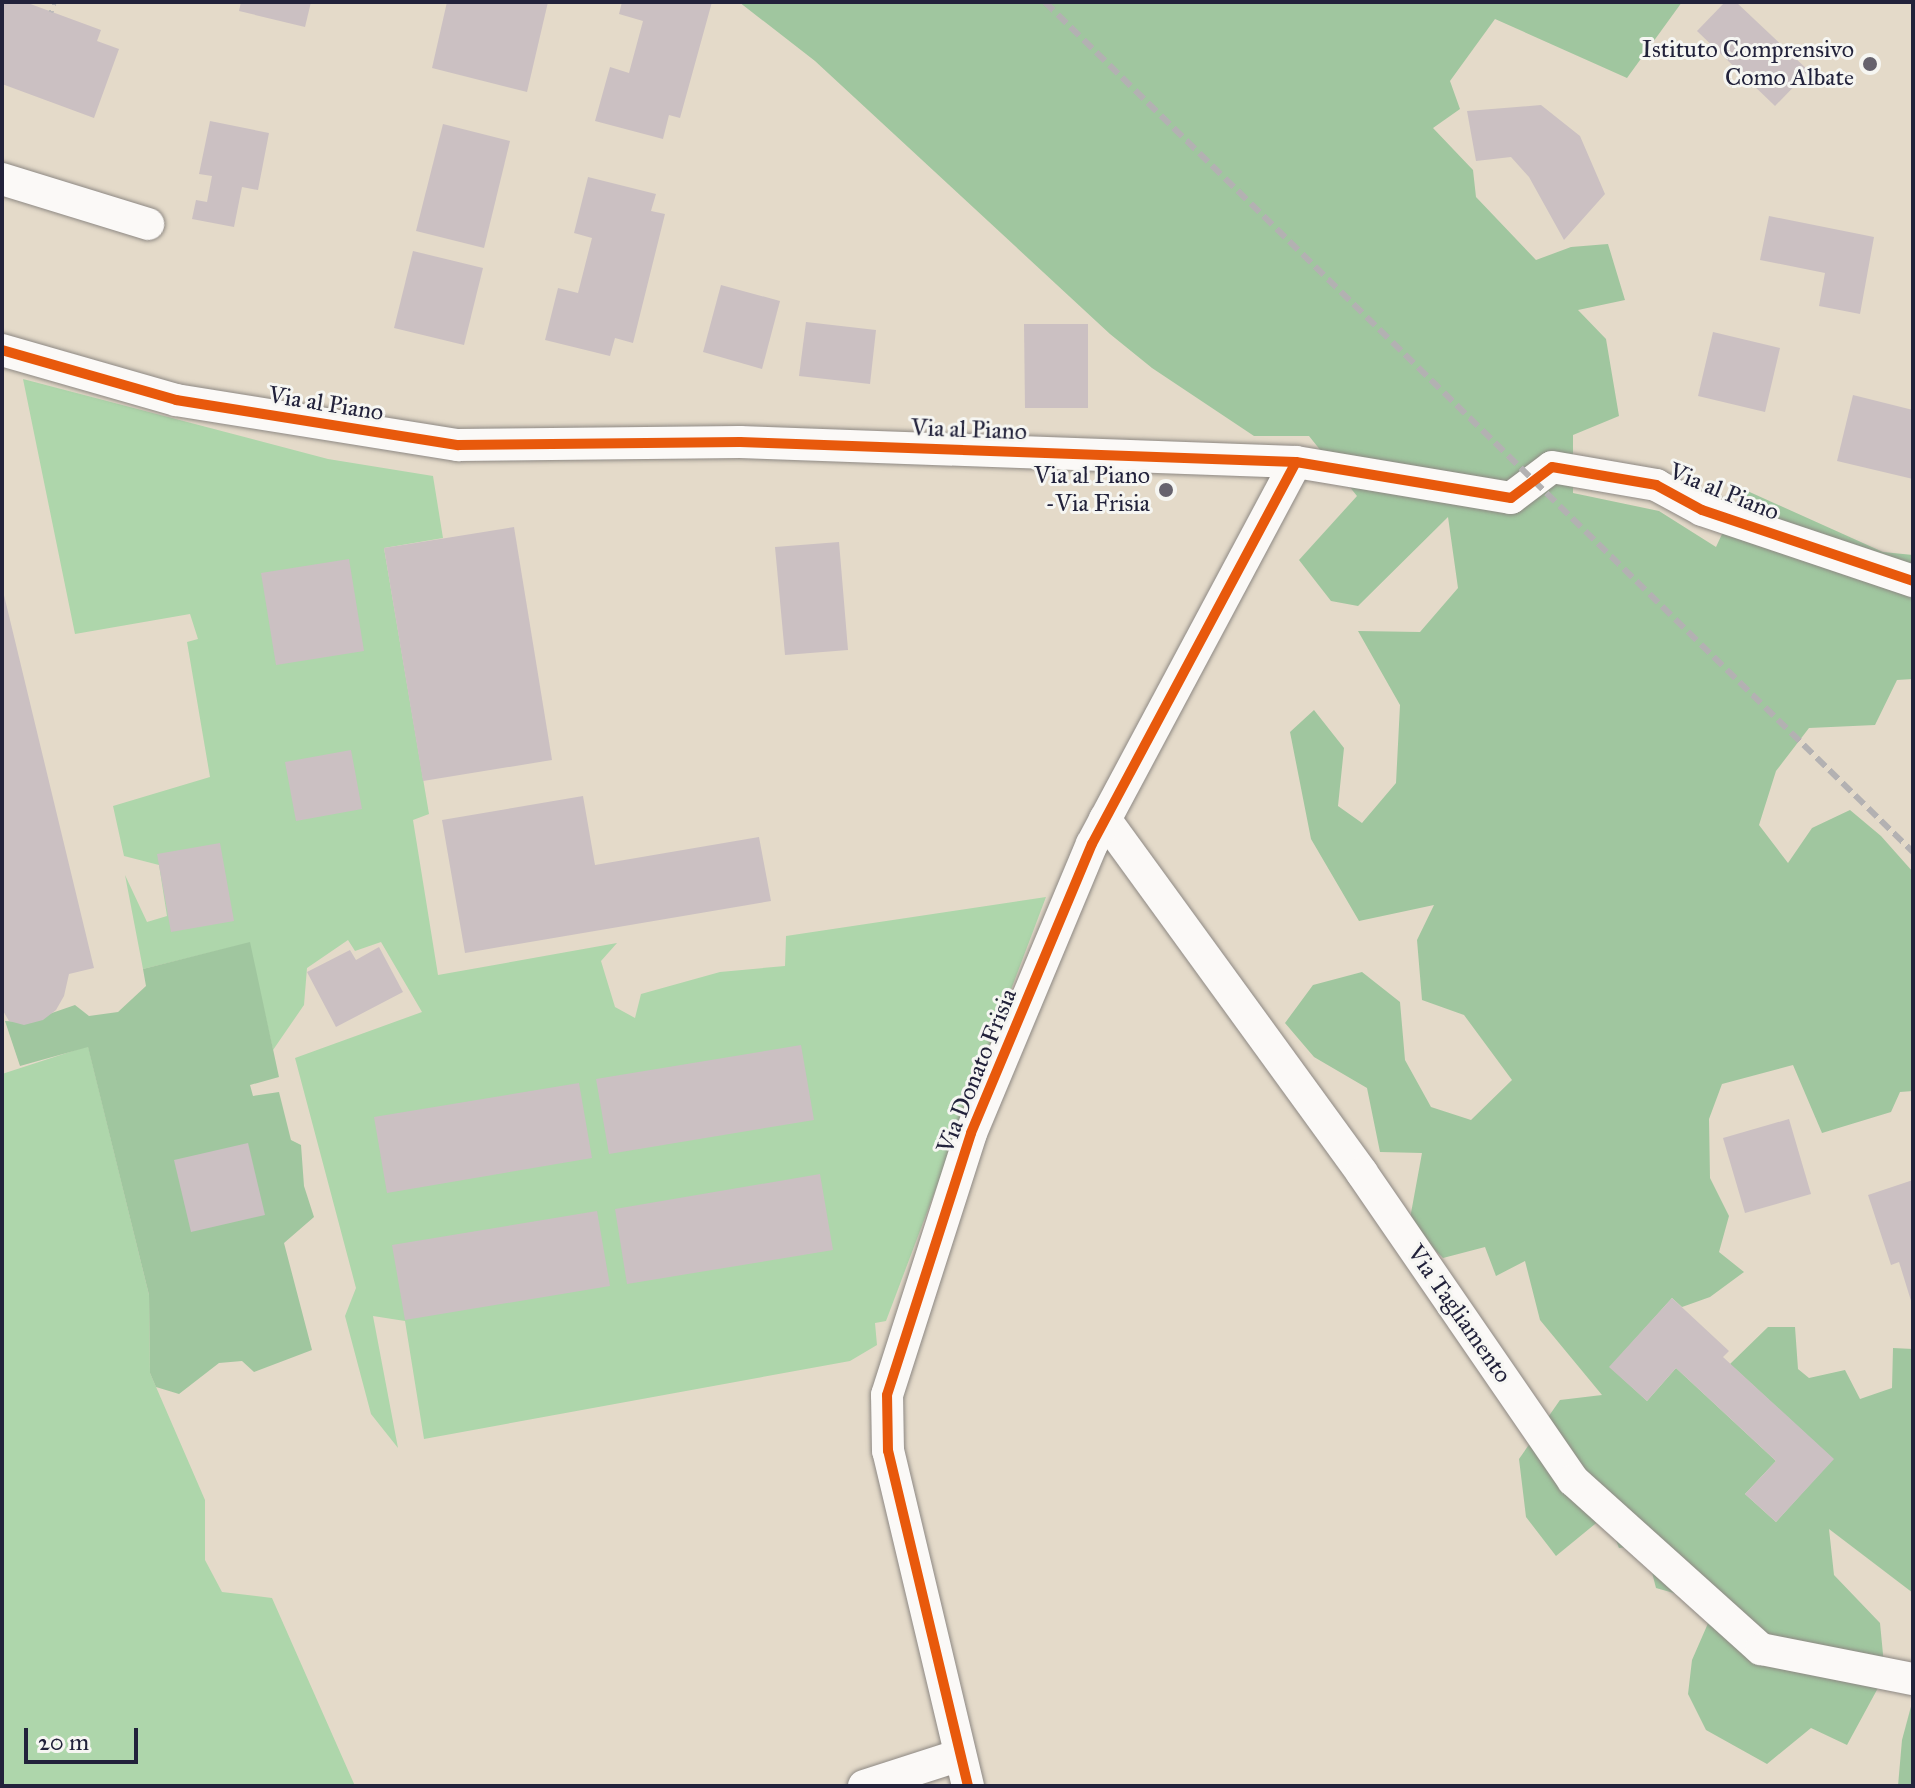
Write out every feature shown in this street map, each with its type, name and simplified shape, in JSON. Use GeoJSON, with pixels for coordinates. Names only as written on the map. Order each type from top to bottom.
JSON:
{"type":"FeatureCollection","features":[{"type":"Feature","properties":{"kind":"street"},"geometry":{"type":"LineString","coordinates":[[2,179],[148,224]]}},
{"type":"Feature","properties":{"kind":"street","name":"Via al Piano"},"geometry":{"type":"LineString","coordinates":[[2,350],[176,400],[458,445],[740,442],[1296,462],[1511,498],[1552,467],[1656,485],[1702,510],[1913,581]]}},
{"type":"Feature","properties":{"kind":"street","name":"Via Donato Frisia"},"geometry":{"type":"LineString","coordinates":[[968,1786],[888,1451],[887,1395],[971,1133],[1105,819],[1296,462]]}},
{"type":"Feature","properties":{"kind":"street","name":"Via Tagliamento"},"geometry":{"type":"LineString","coordinates":[[1105,819],[1362,1173],[1573,1480],[1761,1649],[1913,1679]]}},
{"type":"Feature","properties":{"kind":"street"},"geometry":{"type":"LineString","coordinates":[[864,1786],[960,1755]]}},
{"type":"Feature","properties":{"kind":"path"},"geometry":{"type":"LineString","coordinates":[[51,12],[54,2]]}},
{"type":"Feature","properties":{"kind":"green space"},"geometry":{"type":"Polygon","coordinates":[[[739,2],[1682,2],[1627,78],[1495,19],[1450,81],[1460,109],[1433,128],[1473,170],[1476,197],[1536,260],[1571,247],[1608,244],[1625,300],[1578,310],[1606,339],[1619,416],[1573,435],[1573,493],[1659,511],[1716,547],[1743,489],[1883,552],[1913,555],[1913,679],[1897,680],[1875,725],[1809,728],[1776,771],[1759,825],[1788,863],[1812,828],[1850,810],[1881,836],[1913,872],[1913,1091],[1900,1092],[1891,1112],[1822,1133],[1793,1065],[1722,1084],[1709,1119],[1710,1178],[1729,1216],[1719,1252],[1744,1272],[1710,1297],[1682,1307],[1672,1298],[1610,1367],[1647,1401],[1676,1368],[1776,1461],[1745,1494],[1776,1522],[1833,1459],[1730,1364],[1768,1327],[1795,1327],[1798,1369],[1809,1378],[1845,1370],[1860,1399],[1892,1388],[1893,1348],[1913,1349],[1913,1593],[1829,1529],[1834,1575],[1880,1623],[1885,1675],[1847,1745],[1811,1728],[1767,1764],[1706,1730],[1688,1694],[1692,1660],[1716,1605],[1656,1588],[1645,1545],[1619,1548],[1606,1515],[1556,1556],[1526,1517],[1519,1459],[1560,1400],[1602,1395],[1540,1320],[1525,1261],[1496,1276],[1485,1247],[1443,1258],[1409,1224],[1422,1153],[1380,1152],[1367,1088],[1314,1057],[1285,1023],[1313,985],[1362,972],[1400,1002],[1405,1060],[1431,1107],[1471,1120],[1512,1080],[1464,1015],[1422,1000],[1417,940],[1434,905],[1359,921],[1311,839],[1290,732],[1314,710],[1344,748],[1338,806],[1362,823],[1396,783],[1400,705],[1358,631],[1420,632],[1458,588],[1448,517],[1358,606],[1331,601],[1299,560],[1357,496],[1309,436],[1254,436],[1152,368],[1110,334],[815,61],[739,2]]]}},
{"type":"Feature","properties":{"kind":"green space"},"geometry":{"type":"Polygon","coordinates":[[[23,379],[328,459],[433,476],[443,538],[384,548],[429,814],[413,820],[438,975],[617,943],[601,961],[615,1007],[635,1018],[641,994],[720,972],[785,966],[786,936],[1046,897],[886,1321],[875,1323],[877,1345],[850,1361],[424,1439],[405,1321],[373,1316],[398,1448],[371,1414],[345,1316],[356,1288],[295,1058],[422,1012],[381,942],[355,951],[348,940],[307,968],[304,1005],[273,1050],[249,943],[143,969],[125,875],[147,922],[167,916],[159,865],[124,856],[113,806],[210,777],[187,642],[198,639],[190,614],[75,634],[23,379]]]}},
{"type":"Feature","properties":{"kind":"green space"},"geometry":{"type":"Polygon","coordinates":[[[250,942],[279,1077],[250,1085],[253,1096],[279,1092],[291,1140],[301,1145],[304,1186],[314,1217],[284,1243],[312,1350],[254,1372],[242,1361],[219,1363],[179,1394],[156,1387],[150,1373],[149,1295],[88,1047],[20,1066],[5,1021],[26,1022],[75,1005],[89,1016],[118,1012],[146,986],[143,969],[250,942]]]}},
{"type":"Feature","properties":{"kind":"green space"},"geometry":{"type":"Polygon","coordinates":[[[88,1046],[149,1295],[150,1373],[205,1500],[205,1560],[222,1592],[272,1598],[355,1786],[2,1786],[2,1074],[88,1046]]]}},
{"type":"Feature","properties":{"kind":"green space"},"geometry":{"type":"Polygon","coordinates":[[[1913,1699],[1913,1786],[1898,1786],[1902,1740],[1913,1699]]]}},
{"type":"Feature","properties":{"kind":"building"},"geometry":{"type":"Polygon","coordinates":[[[2,2],[25,2],[101,30],[97,41],[119,49],[94,118],[2,84],[2,2]]]}},
{"type":"Feature","properties":{"kind":"building"},"geometry":{"type":"Polygon","coordinates":[[[241,2],[311,2],[305,27],[239,11],[241,2]]]}},
{"type":"Feature","properties":{"kind":"building"},"geometry":{"type":"Polygon","coordinates":[[[447,2],[548,2],[527,92],[432,68],[447,2]]]}},
{"type":"Feature","properties":{"kind":"building"},"geometry":{"type":"Polygon","coordinates":[[[622,2],[712,2],[680,118],[669,115],[663,139],[595,121],[610,67],[629,73],[643,21],[619,14],[622,2]]]}},
{"type":"Feature","properties":{"kind":"building"},"geometry":{"type":"Polygon","coordinates":[[[1725,2],[1736,2],[1809,71],[1775,106],[1697,31],[1725,2]]]}},
{"type":"Feature","properties":{"kind":"building"},"geometry":{"type":"Polygon","coordinates":[[[1541,105],[1580,136],[1605,194],[1564,240],[1529,177],[1511,157],[1476,161],[1467,111],[1541,105]]]}},
{"type":"Feature","properties":{"kind":"building"},"geometry":{"type":"Polygon","coordinates":[[[210,121],[269,133],[258,190],[242,187],[234,227],[192,219],[196,200],[207,202],[212,176],[199,174],[210,121]]]}},
{"type":"Feature","properties":{"kind":"building"},"geometry":{"type":"Polygon","coordinates":[[[443,124],[510,141],[484,248],[416,231],[443,124]]]}},
{"type":"Feature","properties":{"kind":"building"},"geometry":{"type":"Polygon","coordinates":[[[588,177],[656,194],[651,211],[665,214],[633,343],[615,338],[610,356],[545,340],[558,288],[578,293],[592,238],[574,233],[588,177]]]}},
{"type":"Feature","properties":{"kind":"building"},"geometry":{"type":"Polygon","coordinates":[[[1769,216],[1874,237],[1860,314],[1819,306],[1825,273],[1760,260],[1769,216]]]}},
{"type":"Feature","properties":{"kind":"building"},"geometry":{"type":"Polygon","coordinates":[[[413,251],[483,268],[464,345],[394,328],[413,251]]]}},
{"type":"Feature","properties":{"kind":"building"},"geometry":{"type":"Polygon","coordinates":[[[721,285],[780,301],[762,369],[703,352],[721,285]]]}},
{"type":"Feature","properties":{"kind":"building"},"geometry":{"type":"Polygon","coordinates":[[[806,322],[876,330],[870,384],[799,376],[806,322]]]}},
{"type":"Feature","properties":{"kind":"building"},"geometry":{"type":"Polygon","coordinates":[[[1024,324],[1088,324],[1088,408],[1025,408],[1024,324]]]}},
{"type":"Feature","properties":{"kind":"building"},"geometry":{"type":"Polygon","coordinates":[[[1713,332],[1780,348],[1765,412],[1698,396],[1713,332]]]}},
{"type":"Feature","properties":{"kind":"building"},"geometry":{"type":"Polygon","coordinates":[[[1853,395],[1913,410],[1913,479],[1837,461],[1853,395]]]}},
{"type":"Feature","properties":{"kind":"building"},"geometry":{"type":"Polygon","coordinates":[[[514,527],[552,760],[423,781],[384,548],[514,527]]]}},
{"type":"Feature","properties":{"kind":"building"},"geometry":{"type":"Polygon","coordinates":[[[839,542],[848,650],[785,655],[775,547],[839,542]]]}},
{"type":"Feature","properties":{"kind":"building"},"geometry":{"type":"Polygon","coordinates":[[[349,559],[364,651],[276,665],[261,573],[349,559]]]}},
{"type":"Feature","properties":{"kind":"building"},"geometry":{"type":"Polygon","coordinates":[[[3,591],[94,968],[69,974],[64,996],[56,1010],[43,1020],[24,1025],[9,1021],[2,1009],[3,591]]]}},
{"type":"Feature","properties":{"kind":"building"},"geometry":{"type":"Polygon","coordinates":[[[351,750],[362,809],[296,821],[285,762],[351,750]]]}},
{"type":"Feature","properties":{"kind":"building"},"geometry":{"type":"Polygon","coordinates":[[[583,796],[595,865],[759,837],[771,901],[465,953],[442,820],[583,796]]]}},
{"type":"Feature","properties":{"kind":"building"},"geometry":{"type":"Polygon","coordinates":[[[220,843],[234,921],[171,932],[157,854],[220,843]]]}},
{"type":"Feature","properties":{"kind":"building"},"geometry":{"type":"Polygon","coordinates":[[[379,947],[403,992],[336,1027],[307,972],[350,950],[356,960],[379,947]]]}},
{"type":"Feature","properties":{"kind":"building"},"geometry":{"type":"Polygon","coordinates":[[[801,1045],[814,1120],[609,1154],[596,1079],[801,1045]]]}},
{"type":"Feature","properties":{"kind":"building"},"geometry":{"type":"Polygon","coordinates":[[[579,1083],[592,1158],[387,1193],[374,1117],[579,1083]]]}},
{"type":"Feature","properties":{"kind":"building"},"geometry":{"type":"Polygon","coordinates":[[[1789,1119],[1811,1194],[1745,1213],[1723,1138],[1789,1119]]]}},
{"type":"Feature","properties":{"kind":"building"},"geometry":{"type":"Polygon","coordinates":[[[248,1143],[265,1215],[191,1232],[174,1160],[248,1143]]]}},
{"type":"Feature","properties":{"kind":"building"},"geometry":{"type":"Polygon","coordinates":[[[820,1174],[833,1250],[627,1284],[615,1209],[820,1174]]]}},
{"type":"Feature","properties":{"kind":"building"},"geometry":{"type":"Polygon","coordinates":[[[1913,1180],[1912,1304],[1899,1262],[1891,1265],[1868,1195],[1913,1180]]]}},
{"type":"Feature","properties":{"kind":"building"},"geometry":{"type":"Polygon","coordinates":[[[597,1211],[610,1286],[405,1320],[392,1245],[597,1211]]]}},
{"type":"Feature","properties":{"kind":"building"},"geometry":{"type":"Polygon","coordinates":[[[1672,1298],[1729,1351],[1723,1357],[1834,1459],[1776,1522],[1745,1494],[1776,1461],[1676,1368],[1647,1401],[1609,1367],[1672,1298]]]}},
{"type":"Feature","properties":{"kind":"railway"},"geometry":{"type":"LineString","coordinates":[[1045,2],[1913,852]]}},
{"type":"Feature","properties":{"kind":"cycle path"},"geometry":{"type":"LineString","coordinates":[[2,350],[176,400],[458,445],[740,442],[1296,462],[1511,498],[1552,467],[1656,485],[1702,510],[1913,581]]}},
{"type":"Feature","properties":{"kind":"cycle path"},"geometry":{"type":"LineString","coordinates":[[968,1786],[888,1451],[887,1395],[971,1133],[1092,844],[1296,462]]}},
{"type":"Feature","properties":{"kind":"place","name":"Istituto Comprensivo Como Albate"},"geometry":{"type":"Point","coordinates":[1870,64]}},
{"type":"Feature","properties":{"kind":"place","name":"Via al Piano -Via Frisia"},"geometry":{"type":"Point","coordinates":[1166,490]}}]}
